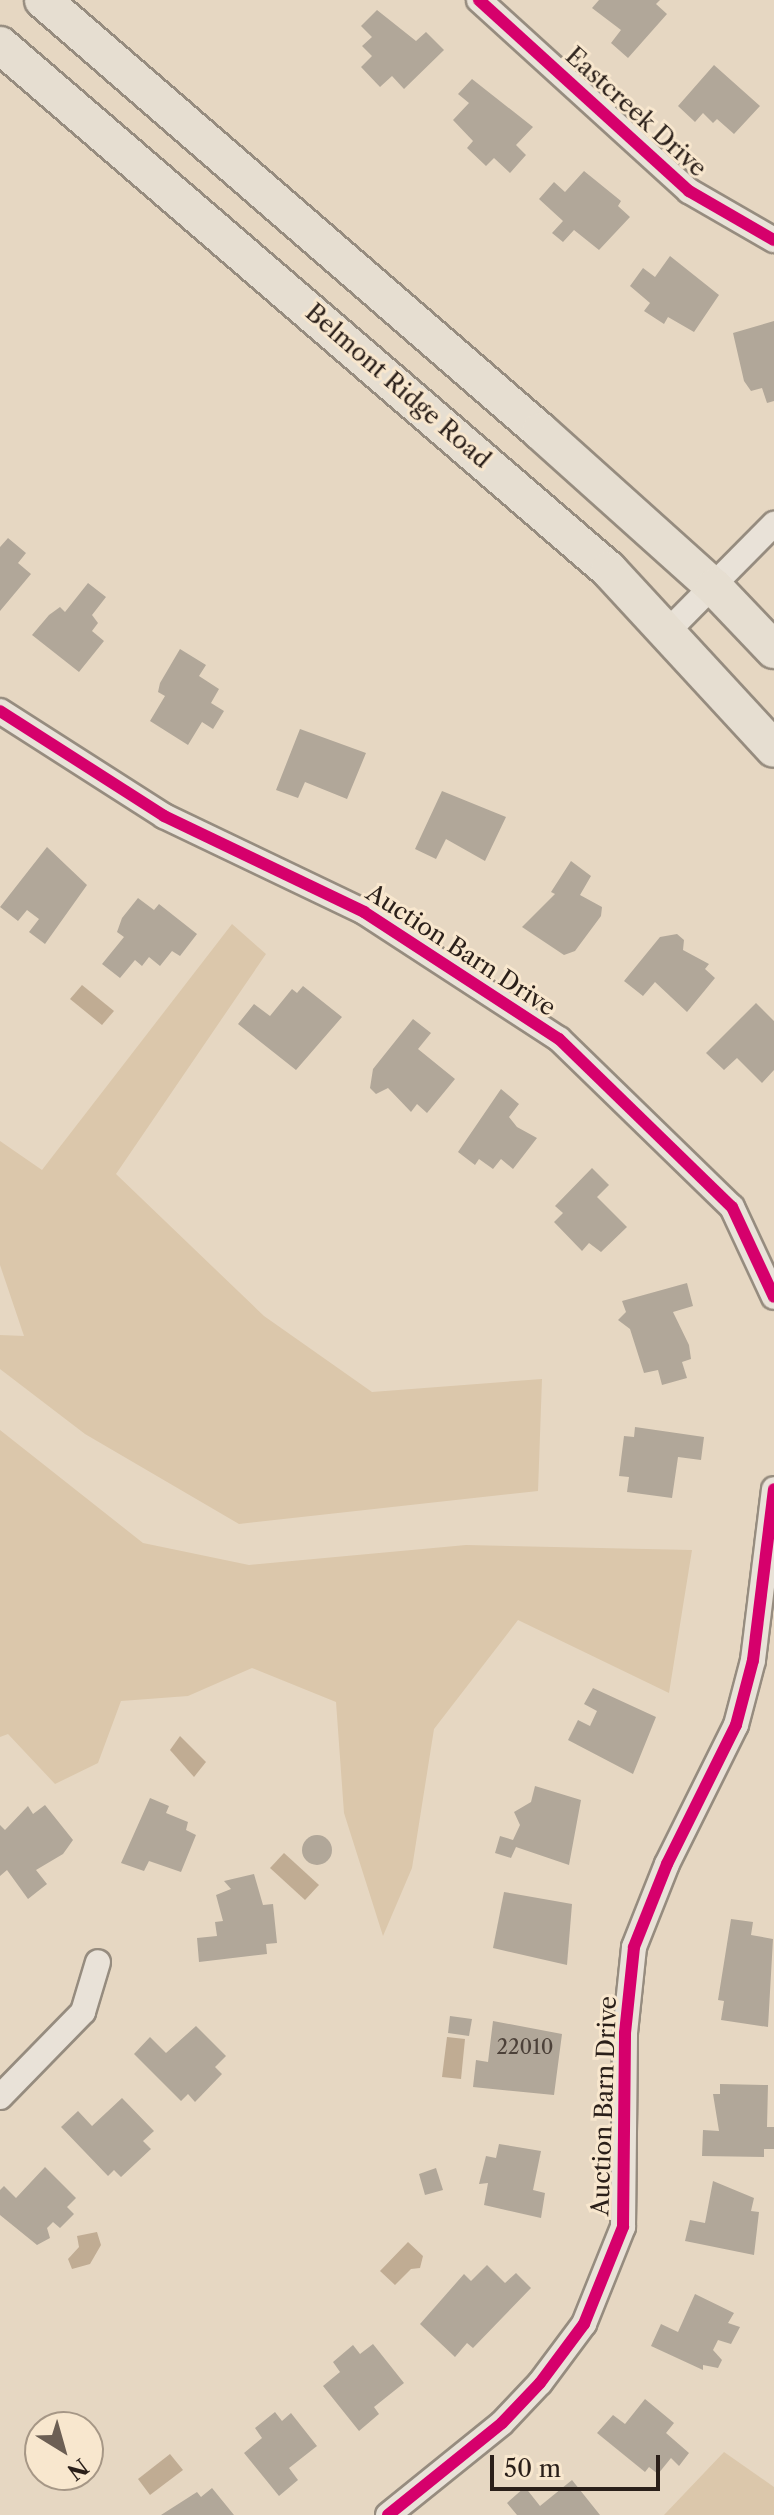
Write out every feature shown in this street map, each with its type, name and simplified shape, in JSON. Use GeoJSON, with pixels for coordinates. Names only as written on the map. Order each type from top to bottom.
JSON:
{"type":"FeatureCollection","features":[{"type":"Feature","properties":{"kind":"main road"},"geometry":{"type":"LineString","coordinates":[[43,0],[714,587],[774,650]]}},
{"type":"Feature","properties":{"kind":"main road","name":"Belmont Ridge Road"},"geometry":{"type":"LineString","coordinates":[[0,45],[473,450],[668,631],[774,749]]}},
{"type":"Feature","properties":{"kind":"street","name":"Eastcreek Drive"},"geometry":{"type":"LineString","coordinates":[[479,0],[689,191],[774,240]]}},
{"type":"Feature","properties":{"kind":"street"},"geometry":{"type":"LineString","coordinates":[[668,631],[774,524]]}},
{"type":"Feature","properties":{"kind":"street","name":"Auction Barn Drive"},"geometry":{"type":"LineString","coordinates":[[0,711],[164,816],[364,912],[559,1039],[732,1207],[774,1297]]}},
{"type":"Feature","properties":{"kind":"street","name":"Auction Barn Drive"},"geometry":{"type":"LineString","coordinates":[[388,2515],[502,2423],[540,2383],[584,2324],[623,2227],[625,2033],[634,1947],[667,1864],[736,1725],[753,1660],[774,1489]]}},
{"type":"Feature","properties":{"kind":"street"},"geometry":{"type":"LineString","coordinates":[[0,2097],[83,2012],[98,1962]]}},
{"type":"Feature","properties":{"kind":"shaded area"},"geometry":{"type":"Polygon","coordinates":[[[232,924],[266,954],[116,1174],[264,1316],[372,1392],[542,1379],[538,1491],[239,1524],[85,1434],[0,1369],[0,1335],[24,1336],[0,1265],[0,1141],[42,1170],[232,924]]]}},
{"type":"Feature","properties":{"kind":"shaded area"},"geometry":{"type":"Polygon","coordinates":[[[82,985],[114,1011],[102,1025],[70,999],[82,985]]]}},
{"type":"Feature","properties":{"kind":"shaded area"},"geometry":{"type":"Polygon","coordinates":[[[0,1430],[143,1543],[249,1565],[466,1545],[692,1550],[669,1693],[518,1620],[434,1729],[412,1868],[383,1936],[344,1813],[336,1702],[252,1668],[188,1696],[121,1701],[98,1763],[55,1784],[8,1734],[0,1737],[0,1430]]]}},
{"type":"Feature","properties":{"kind":"shaded area"},"geometry":{"type":"Polygon","coordinates":[[[180,1736],[206,1762],[194,1777],[170,1750],[180,1736]]]}},
{"type":"Feature","properties":{"kind":"shaded area"},"geometry":{"type":"Polygon","coordinates":[[[284,1853],[319,1885],[305,1900],[270,1868],[284,1853]]]}},
{"type":"Feature","properties":{"kind":"shaded area"},"geometry":{"type":"Polygon","coordinates":[[[447,2037],[465,2039],[461,2079],[442,2077],[447,2037]]]}},
{"type":"Feature","properties":{"kind":"shaded area"},"geometry":{"type":"Polygon","coordinates":[[[97,2232],[101,2245],[90,2264],[72,2269],[68,2259],[79,2247],[77,2236],[97,2232]]]}},
{"type":"Feature","properties":{"kind":"shaded area"},"geometry":{"type":"Polygon","coordinates":[[[408,2242],[423,2256],[420,2268],[411,2269],[395,2285],[380,2271],[408,2242]]]}},
{"type":"Feature","properties":{"kind":"shaded area"},"geometry":{"type":"Polygon","coordinates":[[[724,2452],[774,2487],[774,2515],[664,2515],[724,2452]]]}},
{"type":"Feature","properties":{"kind":"shaded area"},"geometry":{"type":"Polygon","coordinates":[[[170,2454],[183,2470],[150,2495],[138,2479],[170,2454]]]}},
{"type":"Feature","properties":{"kind":"building"},"geometry":{"type":"Polygon","coordinates":[[[599,0],[660,0],[656,4],[667,14],[628,58],[611,43],[621,30],[592,8],[599,0]]]}},
{"type":"Feature","properties":{"kind":"building"},"geometry":{"type":"Polygon","coordinates":[[[377,10],[416,41],[426,32],[444,50],[404,89],[392,76],[380,87],[361,67],[372,56],[362,46],[372,37],[361,26],[377,10]]]}},
{"type":"Feature","properties":{"kind":"building"},"geometry":{"type":"Polygon","coordinates":[[[714,65],[760,106],[734,134],[717,119],[713,123],[703,113],[695,122],[678,106],[714,65]]]}},
{"type":"Feature","properties":{"kind":"building"},"geometry":{"type":"Polygon","coordinates":[[[472,79],[533,127],[516,145],[526,155],[510,173],[494,158],[486,166],[467,148],[473,141],[453,120],[469,103],[458,94],[472,79]]]}},
{"type":"Feature","properties":{"kind":"building"},"geometry":{"type":"Polygon","coordinates":[[[584,171],[621,201],[618,206],[630,217],[599,250],[574,230],[563,242],[552,233],[563,221],[539,199],[554,182],[565,192],[584,171]]]}},
{"type":"Feature","properties":{"kind":"building"},"geometry":{"type":"Polygon","coordinates":[[[670,256],[719,295],[694,332],[668,317],[664,324],[644,311],[650,303],[630,286],[643,268],[655,277],[670,256]]]}},
{"type":"Feature","properties":{"kind":"building"},"geometry":{"type":"Polygon","coordinates":[[[774,321],[774,401],[767,403],[762,388],[751,391],[744,381],[733,333],[774,321]]]}},
{"type":"Feature","properties":{"kind":"building"},"geometry":{"type":"Polygon","coordinates":[[[8,538],[26,553],[18,563],[31,574],[0,611],[0,547],[8,538]]]}},
{"type":"Feature","properties":{"kind":"building"},"geometry":{"type":"Polygon","coordinates":[[[88,583],[106,597],[92,615],[98,623],[92,631],[104,641],[79,672],[32,635],[60,607],[65,612],[88,583]]]}},
{"type":"Feature","properties":{"kind":"building"},"geometry":{"type":"Polygon","coordinates":[[[180,649],[206,665],[199,676],[219,689],[211,703],[224,711],[213,729],[202,722],[188,745],[150,721],[165,696],[158,692],[160,683],[180,649]]]}},
{"type":"Feature","properties":{"kind":"building"},"geometry":{"type":"Polygon","coordinates":[[[300,729],[366,753],[347,799],[305,782],[298,798],[276,790],[300,729]]]}},
{"type":"Feature","properties":{"kind":"building"},"geometry":{"type":"Polygon","coordinates":[[[442,791],[506,817],[485,861],[446,839],[436,859],[415,849],[442,791]]]}},
{"type":"Feature","properties":{"kind":"building"},"geometry":{"type":"Polygon","coordinates":[[[47,847],[87,885],[45,944],[29,932],[39,919],[27,910],[18,921],[0,907],[47,847]]]}},
{"type":"Feature","properties":{"kind":"building"},"geometry":{"type":"Polygon","coordinates":[[[571,861],[591,876],[580,895],[602,907],[601,916],[575,951],[564,955],[522,927],[555,894],[551,892],[571,861]]]}},
{"type":"Feature","properties":{"kind":"building"},"geometry":{"type":"Polygon","coordinates":[[[138,898],[154,910],[159,904],[197,934],[180,956],[172,951],[160,966],[149,957],[142,966],[135,960],[120,978],[102,964],[124,937],[117,932],[122,918],[138,898]]]}},
{"type":"Feature","properties":{"kind":"building"},"geometry":{"type":"Polygon","coordinates":[[[677,934],[684,940],[683,950],[709,964],[705,969],[715,978],[687,1012],[655,982],[643,996],[624,981],[660,937],[677,934]]]}},
{"type":"Feature","properties":{"kind":"building"},"geometry":{"type":"Polygon","coordinates":[[[303,986],[342,1017],[296,1070],[238,1024],[254,1004],[270,1016],[292,989],[297,993],[303,986]]]}},
{"type":"Feature","properties":{"kind":"building"},"geometry":{"type":"Polygon","coordinates":[[[756,1003],[774,1021],[774,1070],[762,1083],[737,1058],[724,1070],[706,1053],[756,1003]]]}},
{"type":"Feature","properties":{"kind":"building"},"geometry":{"type":"Polygon","coordinates":[[[413,1019],[431,1033],[418,1049],[455,1079],[427,1113],[417,1104],[411,1112],[388,1088],[376,1094],[370,1088],[373,1069],[413,1019]]]}},
{"type":"Feature","properties":{"kind":"building"},"geometry":{"type":"Polygon","coordinates":[[[501,1089],[519,1104],[509,1117],[517,1127],[537,1138],[513,1169],[501,1159],[493,1169],[479,1159],[475,1165],[458,1152],[501,1089]]]}},
{"type":"Feature","properties":{"kind":"building"},"geometry":{"type":"Polygon","coordinates":[[[592,1168],[609,1185],[597,1197],[627,1227],[601,1252],[589,1243],[582,1251],[554,1222],[563,1213],[555,1206],[592,1168]]]}},
{"type":"Feature","properties":{"kind":"building"},"geometry":{"type":"Polygon","coordinates":[[[687,1283],[693,1306],[673,1312],[689,1345],[691,1359],[682,1362],[687,1378],[662,1385],[658,1370],[644,1373],[630,1329],[618,1320],[626,1312],[622,1301],[687,1283]]]}},
{"type":"Feature","properties":{"kind":"building"},"geometry":{"type":"Polygon","coordinates":[[[635,1427],[704,1437],[701,1460],[678,1457],[672,1498],[627,1492],[629,1477],[619,1476],[624,1436],[634,1437],[635,1427]]]}},
{"type":"Feature","properties":{"kind":"building"},"geometry":{"type":"Polygon","coordinates":[[[593,1688],[656,1717],[633,1774],[568,1740],[578,1720],[590,1726],[597,1711],[584,1704],[593,1688]]]}},
{"type":"Feature","properties":{"kind":"building"},"geometry":{"type":"Polygon","coordinates":[[[535,1786],[581,1800],[569,1865],[516,1847],[511,1858],[495,1853],[500,1836],[513,1840],[520,1825],[514,1812],[531,1802],[535,1786]]]}},
{"type":"Feature","properties":{"kind":"building"},"geometry":{"type":"Polygon","coordinates":[[[150,1798],[169,1806],[166,1813],[188,1822],[186,1830],[196,1835],[181,1872],[149,1861],[144,1871],[121,1863],[150,1798]]]}},
{"type":"Feature","properties":{"kind":"building"},"geometry":{"type":"Polygon","coordinates":[[[45,1805],[73,1840],[63,1854],[36,1870],[47,1884],[28,1899],[7,1870],[0,1876],[0,1825],[5,1830],[28,1806],[33,1814],[45,1805]]]}},
{"type":"Feature","properties":{"kind":"building"},"geometry":{"type":"Polygon","coordinates":[[[317,1835],[328,1839],[332,1850],[328,1861],[317,1865],[306,1861],[302,1850],[306,1839],[317,1835]]]}},
{"type":"Feature","properties":{"kind":"building"},"geometry":{"type":"Polygon","coordinates":[[[254,1874],[263,1905],[273,1904],[277,1943],[266,1944],[267,1954],[199,1962],[197,1938],[217,1936],[215,1922],[223,1921],[216,1895],[231,1889],[224,1881],[254,1874]]]}},
{"type":"Feature","properties":{"kind":"building"},"geometry":{"type":"Polygon","coordinates":[[[504,1892],[572,1904],[567,1965],[493,1948],[504,1892]]]}},
{"type":"Feature","properties":{"kind":"building"},"geometry":{"type":"Polygon","coordinates":[[[731,1919],[753,1922],[751,1935],[773,1939],[768,2027],[721,2020],[724,2001],[718,2000],[731,1919]]]}},
{"type":"Feature","properties":{"kind":"building"},"geometry":{"type":"Polygon","coordinates":[[[450,2016],[472,2019],[469,2036],[448,2033],[450,2016]]]}},
{"type":"Feature","properties":{"kind":"building"},"geometry":{"type":"Polygon","coordinates":[[[493,2021],[562,2034],[554,2095],[473,2087],[476,2060],[488,2062],[493,2021]]]}},
{"type":"Feature","properties":{"kind":"building"},"geometry":{"type":"Polygon","coordinates":[[[196,2026],[226,2056],[215,2067],[222,2074],[195,2102],[188,2094],[181,2101],[134,2054],[150,2037],[166,2053],[196,2026]]]}},
{"type":"Feature","properties":{"kind":"building"},"geometry":{"type":"Polygon","coordinates":[[[720,2084],[768,2085],[767,2127],[774,2127],[774,2149],[764,2149],[764,2157],[702,2156],[703,2130],[719,2131],[713,2094],[720,2094],[720,2084]]]}},
{"type":"Feature","properties":{"kind":"building"},"geometry":{"type":"Polygon","coordinates":[[[122,2098],[154,2131],[143,2141],[151,2149],[121,2177],[114,2170],[108,2176],[61,2127],[78,2111],[92,2126],[122,2098]]]}},
{"type":"Feature","properties":{"kind":"building"},"geometry":{"type":"Polygon","coordinates":[[[499,2144],[541,2151],[533,2190],[545,2193],[541,2218],[484,2205],[488,2183],[479,2184],[486,2156],[496,2158],[499,2144]]]}},
{"type":"Feature","properties":{"kind":"building"},"geometry":{"type":"Polygon","coordinates":[[[45,2167],[76,2198],[67,2207],[74,2214],[60,2228],[53,2222],[47,2228],[50,2238],[37,2245],[0,2215],[0,2190],[4,2186],[16,2198],[45,2167]]]}},
{"type":"Feature","properties":{"kind":"building"},"geometry":{"type":"Polygon","coordinates":[[[436,2168],[443,2190],[425,2195],[419,2174],[436,2168]]]}},
{"type":"Feature","properties":{"kind":"building"},"geometry":{"type":"Polygon","coordinates":[[[713,2181],[754,2198],[751,2211],[759,2212],[754,2255],[685,2241],[690,2220],[705,2223],[713,2181]]]}},
{"type":"Feature","properties":{"kind":"building"},"geometry":{"type":"Polygon","coordinates":[[[487,2265],[505,2283],[516,2273],[531,2288],[473,2348],[467,2343],[455,2357],[420,2324],[464,2274],[471,2281],[487,2265]]]}},
{"type":"Feature","properties":{"kind":"building"},"geometry":{"type":"Polygon","coordinates":[[[695,2294],[734,2313],[728,2323],[740,2327],[731,2344],[718,2340],[713,2350],[722,2360],[718,2368],[703,2365],[703,2370],[651,2346],[661,2324],[678,2332],[695,2294]]]}},
{"type":"Feature","properties":{"kind":"building"},"geometry":{"type":"Polygon","coordinates":[[[373,2344],[404,2383],[374,2407],[379,2414],[359,2431],[323,2386],[340,2372],[333,2362],[353,2345],[360,2354],[373,2344]]]}},
{"type":"Feature","properties":{"kind":"building"},"geometry":{"type":"Polygon","coordinates":[[[645,2399],[674,2423],[666,2433],[689,2453],[679,2466],[671,2458],[658,2474],[649,2467],[645,2472],[597,2433],[613,2415],[625,2424],[645,2399]]]}},
{"type":"Feature","properties":{"kind":"building"},"geometry":{"type":"Polygon","coordinates":[[[275,2412],[282,2421],[291,2413],[317,2446],[289,2468],[298,2480],[279,2496],[244,2453],[262,2438],[255,2428],[275,2412]]]}},
{"type":"Feature","properties":{"kind":"building"},"geometry":{"type":"Polygon","coordinates":[[[572,2480],[600,2515],[517,2515],[507,2503],[525,2487],[540,2506],[572,2480]]]}},
{"type":"Feature","properties":{"kind":"building"},"geometry":{"type":"Polygon","coordinates":[[[212,2488],[234,2515],[161,2515],[197,2492],[201,2497],[212,2488]]]}},
{"type":"Feature","properties":{"kind":"cycle path"},"geometry":{"type":"LineString","coordinates":[[479,0],[689,191],[774,240]]}},
{"type":"Feature","properties":{"kind":"cycle path"},"geometry":{"type":"LineString","coordinates":[[0,711],[164,816],[364,912],[559,1039],[732,1207],[774,1297]]}},
{"type":"Feature","properties":{"kind":"cycle path"},"geometry":{"type":"LineString","coordinates":[[388,2515],[502,2423],[540,2383],[584,2324],[623,2227],[625,2033],[634,1947],[667,1864],[736,1725],[753,1660],[774,1489]]}}]}
